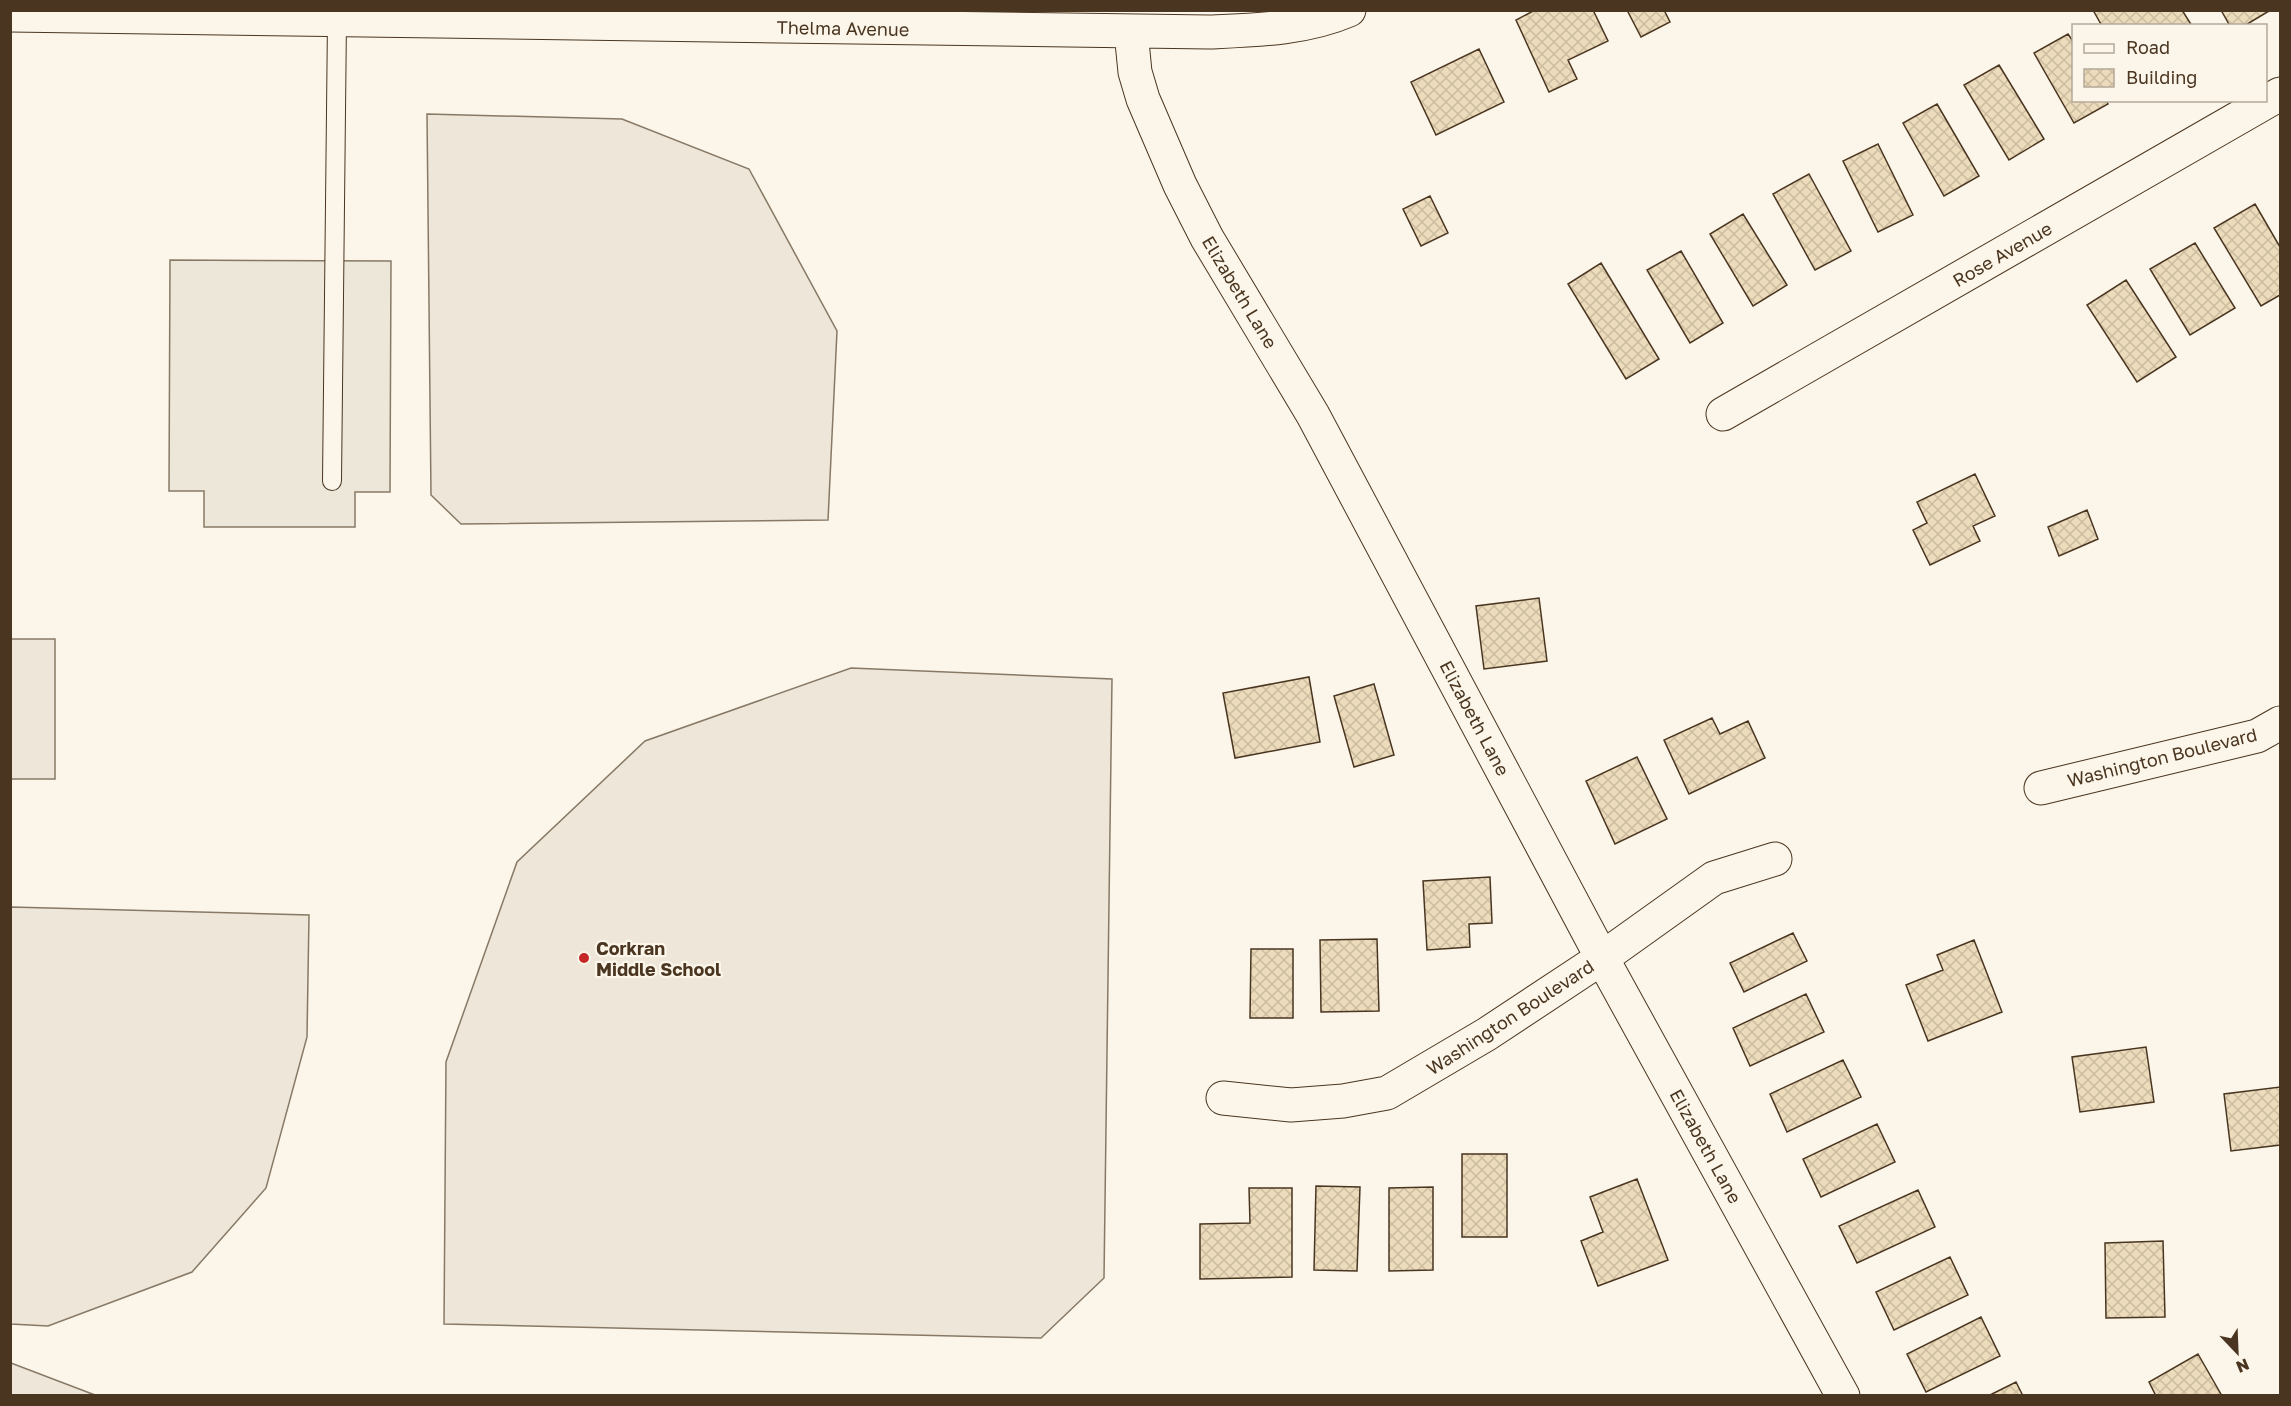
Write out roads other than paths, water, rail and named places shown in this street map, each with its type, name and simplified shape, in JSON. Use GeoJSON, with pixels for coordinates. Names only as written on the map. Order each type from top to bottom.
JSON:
{"type":"FeatureCollection","features":[{"type":"Feature","properties":{"kind":"street","name":"Thelma Avenue"},"geometry":{"type":"LineString","coordinates":[[10,15],[1131,32],[1251,30],[1318,21],[1349,10]]}},
{"type":"Feature","properties":{"kind":"street","name":"Elizabeth Lane"},"geometry":{"type":"LineString","coordinates":[[1131,32],[1135,72],[1143,99],[1180,185],[1207,238],[1313,415],[1602,958],[1843,1395]]}},
{"type":"Feature","properties":{"kind":"street","name":"Rose Avenue"},"geometry":{"type":"LineString","coordinates":[[1723,414],[2266,102]]}},
{"type":"Feature","properties":{"kind":"street","name":"Washington Boulevard"},"geometry":{"type":"LineString","coordinates":[[2041,788],[2256,736],[2280,723]]}},
{"type":"Feature","properties":{"kind":"street","name":"Washington Boulevard"},"geometry":{"type":"LineString","coordinates":[[1222,1098],[1291,1105],[1343,1101],[1387,1093],[1487,1034],[1602,958],[1714,878],[1775,859]]}},
{"type":"Feature","properties":{"kind":"lane"},"geometry":{"type":"LineString","coordinates":[[332,481],[337,20]]}},
{"type":"Feature","properties":{"kind":"place","name":"Corkran Middle School"},"geometry":{"type":"Point","coordinates":[584,958]}}]}
